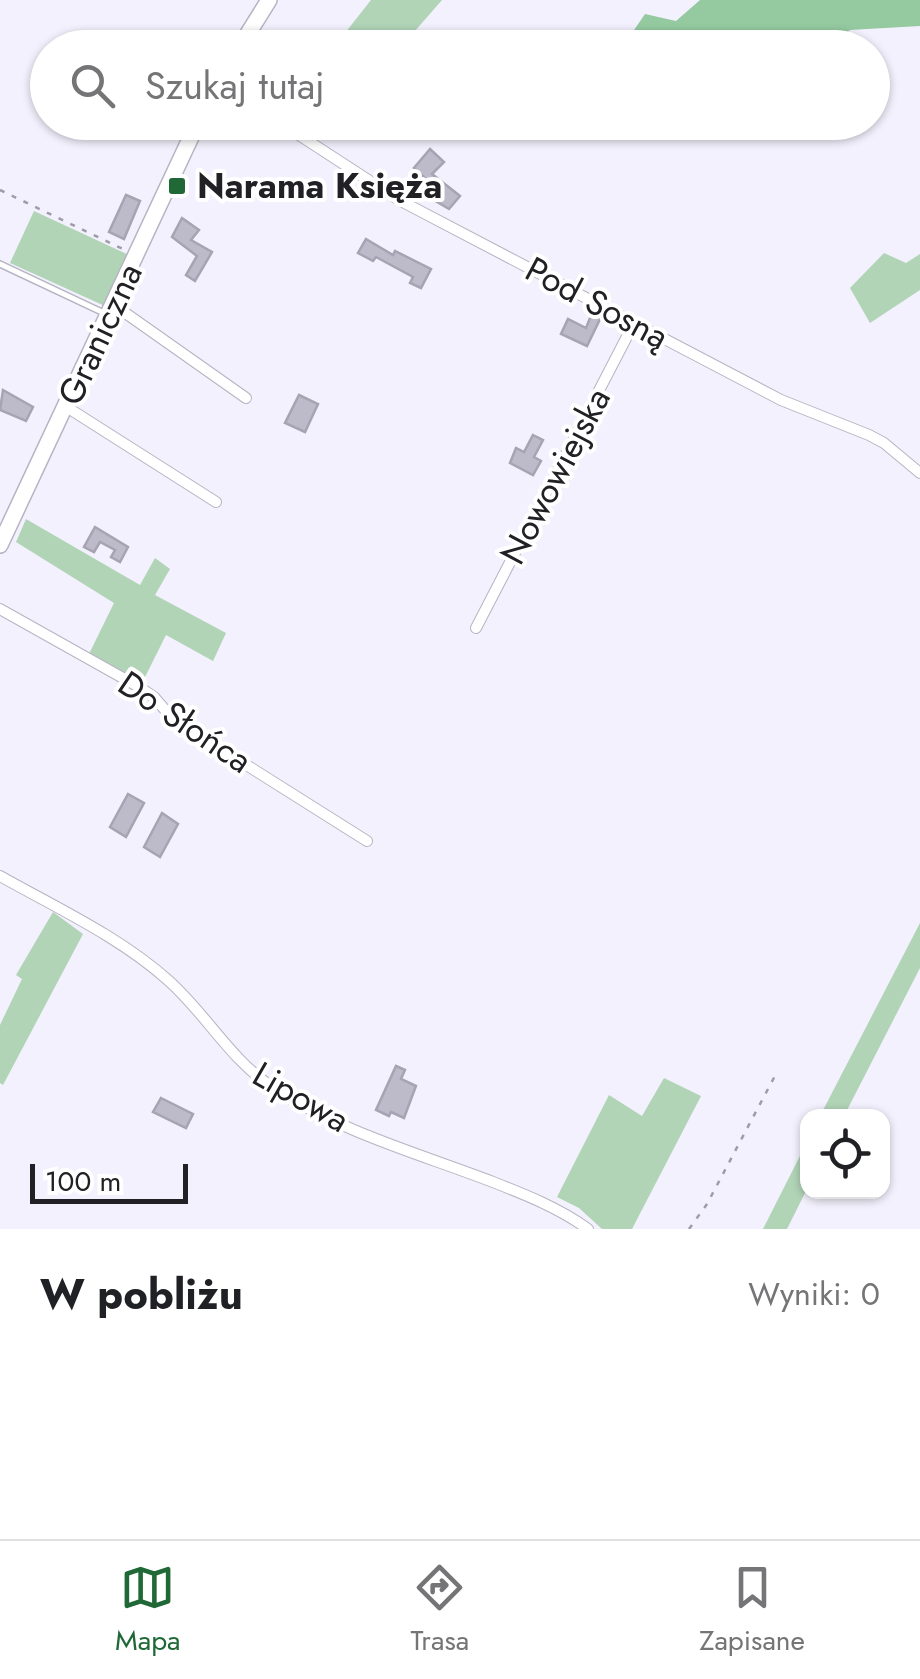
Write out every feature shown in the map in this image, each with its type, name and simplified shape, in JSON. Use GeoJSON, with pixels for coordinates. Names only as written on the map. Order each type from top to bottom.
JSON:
{"type":"FeatureCollection","features":[{"type":"Feature","properties":{"kind":"street"},"geometry":{"type":"LineString","coordinates":[[250,30],[268,0]]}},
{"type":"Feature","properties":{"kind":"street","name":"Graniczna"},"geometry":{"type":"LineString","coordinates":[[0,545],[190,140]]}},
{"type":"Feature","properties":{"kind":"street","name":"Pod Sosną"},"geometry":{"type":"LineString","coordinates":[[307,140],[399,200],[781,400],[884,443],[920,473]]}},
{"type":"Feature","properties":{"kind":"street"},"geometry":{"type":"LineString","coordinates":[[111,310],[246,398]]}},
{"type":"Feature","properties":{"kind":"street","name":"Nowowiejska"},"geometry":{"type":"LineString","coordinates":[[476,628],[634,323]]}},
{"type":"Feature","properties":{"kind":"street"},"geometry":{"type":"LineString","coordinates":[[65,406],[216,502]]}},
{"type":"Feature","properties":{"kind":"street","name":"Do Słońca"},"geometry":{"type":"LineString","coordinates":[[0,609],[140,686],[172,718],[367,842]]}},
{"type":"Feature","properties":{"kind":"street","name":"Lipowa"},"geometry":{"type":"LineString","coordinates":[[0,876],[88,925],[167,979],[245,1066],[274,1089],[327,1119],[511,1189],[566,1213],[588,1229]]}},
{"type":"Feature","properties":{"kind":"lane"},"geometry":{"type":"LineString","coordinates":[[0,264],[111,310]]}},
{"type":"Feature","properties":{"kind":"path"},"geometry":{"type":"LineString","coordinates":[[0,190],[137,256]]}},
{"type":"Feature","properties":{"kind":"path"},"geometry":{"type":"LineString","coordinates":[[690,1229],[777,1072]]}},
{"type":"Feature","properties":{"kind":"green space"},"geometry":{"type":"Polygon","coordinates":[[[371,0],[442,0],[416,30],[347,30],[371,0]]]}},
{"type":"Feature","properties":{"kind":"green space"},"geometry":{"type":"Polygon","coordinates":[[[700,0],[920,0],[920,26],[850,30],[634,30],[645,14],[676,21],[700,0]]]}},
{"type":"Feature","properties":{"kind":"green space"},"geometry":{"type":"Polygon","coordinates":[[[34,211],[131,256],[107,307],[10,263],[34,211]]]}},
{"type":"Feature","properties":{"kind":"green space"},"geometry":{"type":"Polygon","coordinates":[[[884,253],[906,263],[920,254],[920,290],[870,323],[850,288],[884,253]]]}},
{"type":"Feature","properties":{"kind":"green space"},"geometry":{"type":"Polygon","coordinates":[[[26,519],[140,585],[155,558],[170,569],[155,595],[226,633],[213,661],[166,635],[142,683],[89,654],[114,603],[16,542],[26,519]]]}},
{"type":"Feature","properties":{"kind":"green space"},"geometry":{"type":"Polygon","coordinates":[[[53,912],[83,934],[3,1085],[0,1025],[22,979],[16,975],[53,912]]]}},
{"type":"Feature","properties":{"kind":"green space"},"geometry":{"type":"Polygon","coordinates":[[[920,923],[920,968],[848,1109],[824,1109],[920,923]]]}},
{"type":"Feature","properties":{"kind":"green space"},"geometry":{"type":"Polygon","coordinates":[[[664,1078],[701,1096],[632,1229],[602,1229],[579,1208],[557,1197],[609,1095],[642,1116],[664,1078]]]}},
{"type":"Feature","properties":{"kind":"green space"},"geometry":{"type":"Polygon","coordinates":[[[800,1156],[802,1199],[787,1229],[763,1229],[800,1156]]]}},
{"type":"Feature","properties":{"kind":"building"},"geometry":{"type":"Polygon","coordinates":[[[430,149],[444,162],[432,174],[460,196],[449,209],[432,199],[439,191],[414,168],[430,149]]]}},
{"type":"Feature","properties":{"kind":"building"},"geometry":{"type":"Polygon","coordinates":[[[126,195],[140,201],[124,239],[109,232],[126,195]]]}},
{"type":"Feature","properties":{"kind":"building"},"geometry":{"type":"Polygon","coordinates":[[[182,218],[199,230],[191,240],[212,252],[195,281],[186,275],[197,256],[172,237],[182,218]]]}},
{"type":"Feature","properties":{"kind":"building"},"geometry":{"type":"Polygon","coordinates":[[[366,239],[393,255],[395,251],[431,269],[421,288],[410,283],[413,277],[376,257],[373,261],[358,253],[366,239]]]}},
{"type":"Feature","properties":{"kind":"building"},"geometry":{"type":"Polygon","coordinates":[[[592,313],[601,317],[587,346],[561,334],[568,319],[586,328],[592,313]]]}},
{"type":"Feature","properties":{"kind":"building"},"geometry":{"type":"Polygon","coordinates":[[[3,390],[33,407],[26,421],[0,410],[3,390]]]}},
{"type":"Feature","properties":{"kind":"building"},"geometry":{"type":"Polygon","coordinates":[[[299,395],[318,404],[305,432],[285,423],[299,395]]]}},
{"type":"Feature","properties":{"kind":"building"},"geometry":{"type":"Polygon","coordinates":[[[533,435],[543,440],[534,457],[541,461],[533,475],[510,463],[516,448],[524,452],[533,435]]]}},
{"type":"Feature","properties":{"kind":"building"},"geometry":{"type":"Polygon","coordinates":[[[95,527],[128,547],[120,562],[111,557],[115,550],[100,542],[94,552],[84,547],[95,527]]]}},
{"type":"Feature","properties":{"kind":"building"},"geometry":{"type":"Polygon","coordinates":[[[128,794],[144,803],[126,837],[110,827],[128,794]]]}},
{"type":"Feature","properties":{"kind":"building"},"geometry":{"type":"Polygon","coordinates":[[[162,813],[178,824],[160,857],[144,847],[162,813]]]}},
{"type":"Feature","properties":{"kind":"building"},"geometry":{"type":"Polygon","coordinates":[[[396,1066],[405,1070],[401,1079],[416,1086],[404,1118],[376,1110],[396,1066]]]}},
{"type":"Feature","properties":{"kind":"building"},"geometry":{"type":"Polygon","coordinates":[[[161,1098],[193,1114],[186,1128],[153,1112],[161,1098]]]}},
{"type":"Feature","properties":{"kind":"place","name":"Narama Księża"},"geometry":{"type":"Point","coordinates":[177,186]}}]}
